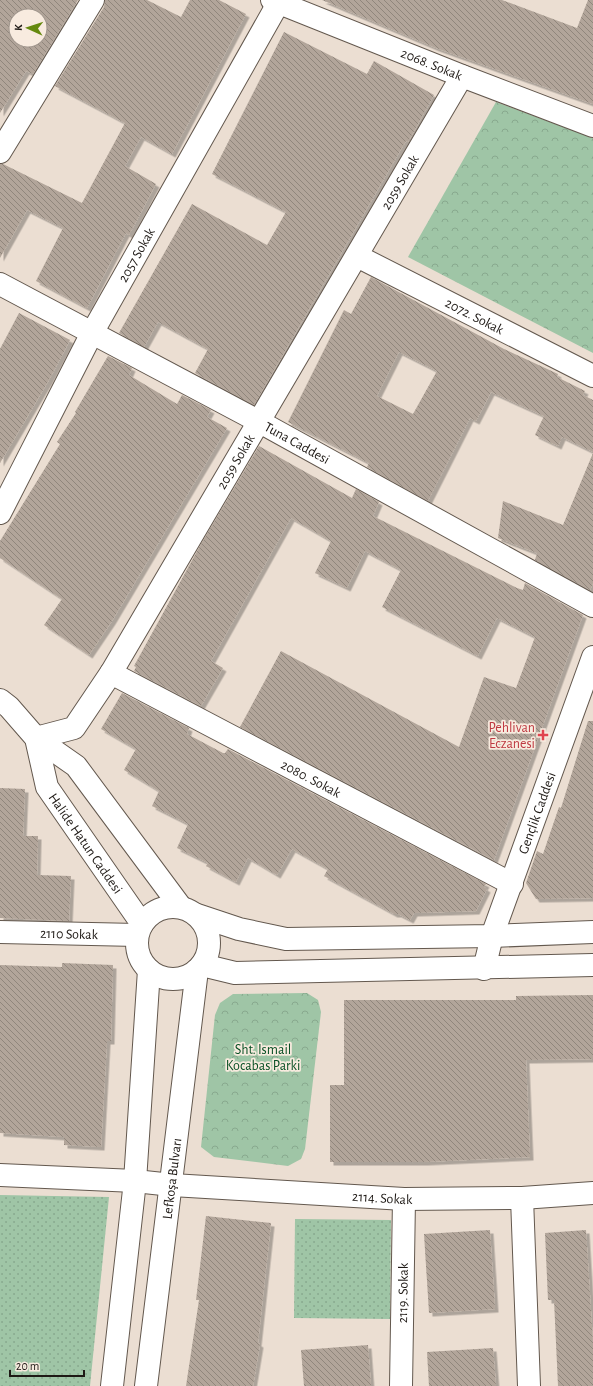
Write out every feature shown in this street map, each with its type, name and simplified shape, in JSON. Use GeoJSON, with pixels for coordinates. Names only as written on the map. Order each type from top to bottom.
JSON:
{"type":"FeatureCollection","features":[{"type":"Feature","properties":{"kind":"street"},"geometry":{"type":"LineString","coordinates":[[0,152],[93,0]]}},
{"type":"Feature","properties":{"kind":"street","name":"2068. Sokak"},"geometry":{"type":"LineString","coordinates":[[277,1],[462,76],[593,126]]}},
{"type":"Feature","properties":{"kind":"street","name":"2057 Sokak"},"geometry":{"type":"LineString","coordinates":[[0,513],[92,333],[277,1]]}},
{"type":"Feature","properties":{"kind":"street","name":"2059 Sokak"},"geometry":{"type":"LineString","coordinates":[[36,738],[74,728],[111,673],[462,76]]}},
{"type":"Feature","properties":{"kind":"street","name":"2072. Sokak"},"geometry":{"type":"LineString","coordinates":[[357,256],[593,376]]}},
{"type":"Feature","properties":{"kind":"street","name":"Tuna Caddesi"},"geometry":{"type":"LineString","coordinates":[[0,284],[258,421],[593,606]]}},
{"type":"Feature","properties":{"kind":"street","name":"Gençlik Caddesi"},"geometry":{"type":"LineString","coordinates":[[484,969],[492,936],[593,657]]}},
{"type":"Feature","properties":{"kind":"street","name":"2080. Sokak"},"geometry":{"type":"LineString","coordinates":[[111,673],[512,884]]}},
{"type":"Feature","properties":{"kind":"street","name":"Halide Hatun Caddesi"},"geometry":{"type":"LineString","coordinates":[[0,700],[9,707],[36,738],[47,787],[140,930]]}},
{"type":"Feature","properties":{"kind":"street"},"geometry":{"type":"LineString","coordinates":[[36,738],[76,766],[189,911],[204,922],[210,941],[209,951],[200,968],[184,978],[172,980],[159,977],[149,970],[141,960],[137,948],[140,930],[150,914],[161,908],[189,911],[239,929],[286,939],[492,936],[593,932]]}},
{"type":"Feature","properties":{"kind":"street","name":"2110 Sokak"},"geometry":{"type":"LineString","coordinates":[[0,932],[140,930]]}},
{"type":"Feature","properties":{"kind":"street"},"geometry":{"type":"LineString","coordinates":[[200,968],[235,973],[484,969],[593,965]]}},
{"type":"Feature","properties":{"kind":"street","name":"Lefkoşa Bulvarı"},"geometry":{"type":"LineString","coordinates":[[146,1386],[200,968]]}},
{"type":"Feature","properties":{"kind":"street"},"geometry":{"type":"LineString","coordinates":[[112,1386],[135,1181],[149,970]]}},
{"type":"Feature","properties":{"kind":"street","name":"2114. Sokak"},"geometry":{"type":"LineString","coordinates":[[0,1175],[135,1181],[172,1185],[404,1199],[522,1198],[593,1193]]}},
{"type":"Feature","properties":{"kind":"street"},"geometry":{"type":"LineString","coordinates":[[522,1198],[529,1386]]}},
{"type":"Feature","properties":{"kind":"street","name":"2119. Sokak"},"geometry":{"type":"LineString","coordinates":[[401,1386],[404,1199]]}},
{"type":"Feature","properties":{"kind":"green space"},"geometry":{"type":"Polygon","coordinates":[[[496,102],[593,138],[593,353],[408,257],[496,102]]]}},
{"type":"Feature","properties":{"kind":"green space","name":"Sht. Ismail Kocabas Parki"},"geometry":{"type":"Polygon","coordinates":[[[307,993],[318,1000],[321,1012],[305,1149],[301,1159],[288,1166],[214,1157],[201,1147],[215,1015],[220,1003],[233,994],[307,993]]]}},
{"type":"Feature","properties":{"kind":"green space"},"geometry":{"type":"Polygon","coordinates":[[[0,1195],[109,1197],[90,1386],[0,1386],[0,1195]]]}},
{"type":"Feature","properties":{"kind":"green space"},"geometry":{"type":"Polygon","coordinates":[[[295,1219],[391,1220],[390,1319],[294,1318],[295,1219]]]}},
{"type":"Feature","properties":{"kind":"building"},"geometry":{"type":"Polygon","coordinates":[[[0,0],[78,0],[33,74],[26,71],[0,113],[0,0]]]}},
{"type":"Feature","properties":{"kind":"building"},"geometry":{"type":"Polygon","coordinates":[[[105,0],[147,0],[181,17],[190,0],[219,0],[246,14],[172,154],[141,137],[125,166],[156,184],[129,235],[126,233],[87,308],[36,281],[63,228],[27,210],[0,258],[0,164],[3,164],[82,203],[125,123],[55,86],[104,7],[105,0]]]}},
{"type":"Feature","properties":{"kind":"building"},"geometry":{"type":"Polygon","coordinates":[[[322,0],[502,0],[577,28],[588,0],[593,0],[593,104],[436,48],[322,0]]]}},
{"type":"Feature","properties":{"kind":"building"},"geometry":{"type":"Polygon","coordinates":[[[284,32],[367,74],[374,61],[434,95],[408,142],[406,141],[400,151],[254,405],[195,373],[208,349],[158,322],[144,347],[119,333],[192,204],[267,245],[286,212],[212,174],[284,32]]]}},
{"type":"Feature","properties":{"kind":"building"},"geometry":{"type":"Polygon","coordinates":[[[371,277],[504,349],[558,374],[557,377],[585,391],[583,395],[593,400],[593,452],[562,437],[558,446],[535,435],[544,416],[491,392],[476,421],[470,418],[428,501],[367,467],[369,463],[288,422],[344,310],[351,314],[371,277]],[[399,352],[377,396],[413,414],[437,371],[399,352]]]}},
{"type":"Feature","properties":{"kind":"building"},"geometry":{"type":"Polygon","coordinates":[[[19,313],[70,340],[49,380],[0,463],[0,349],[19,313]]]}},
{"type":"Feature","properties":{"kind":"building"},"geometry":{"type":"Polygon","coordinates":[[[108,356],[132,368],[129,375],[177,404],[182,395],[211,410],[207,417],[227,428],[112,621],[89,655],[44,625],[62,599],[0,558],[0,541],[60,444],[57,442],[76,413],[75,412],[108,356]]]}},
{"type":"Feature","properties":{"kind":"building"},"geometry":{"type":"Polygon","coordinates":[[[259,446],[352,498],[356,489],[379,502],[373,516],[517,588],[523,590],[525,583],[583,615],[494,860],[240,727],[281,651],[459,747],[484,677],[516,688],[535,637],[497,618],[478,656],[382,607],[401,570],[365,551],[347,588],[315,573],[331,541],[291,518],[211,661],[223,668],[201,706],[134,671],[136,667],[134,666],[201,544],[259,446]]]}},
{"type":"Feature","properties":{"kind":"building"},"geometry":{"type":"Polygon","coordinates":[[[593,453],[593,583],[590,590],[535,560],[537,553],[498,538],[503,501],[563,525],[593,453]]]}},
{"type":"Feature","properties":{"kind":"building"},"geometry":{"type":"Polygon","coordinates":[[[122,693],[189,728],[187,734],[223,753],[225,753],[228,749],[486,884],[484,887],[487,889],[476,911],[414,913],[410,920],[398,914],[394,914],[324,876],[328,869],[292,849],[277,875],[248,858],[236,882],[206,866],[208,863],[177,848],[188,824],[152,806],[159,791],[124,770],[136,749],[101,729],[122,693]]]}},
{"type":"Feature","properties":{"kind":"building"},"geometry":{"type":"Polygon","coordinates":[[[588,721],[593,721],[593,898],[536,899],[526,883],[537,851],[543,854],[559,807],[561,808],[588,721]]]}},
{"type":"Feature","properties":{"kind":"building"},"geometry":{"type":"Polygon","coordinates":[[[0,788],[25,789],[23,836],[38,836],[37,875],[71,876],[69,921],[0,918],[0,788]]]}},
{"type":"Feature","properties":{"kind":"building"},"geometry":{"type":"Polygon","coordinates":[[[62,963],[113,965],[111,1041],[107,1041],[101,1147],[64,1145],[64,1137],[0,1133],[0,965],[62,967],[62,963]]]}},
{"type":"Feature","properties":{"kind":"building"},"geometry":{"type":"Polygon","coordinates":[[[593,995],[593,1059],[526,1060],[530,1157],[424,1162],[330,1162],[330,1085],[344,1085],[344,1000],[516,1000],[516,996],[593,995]]]}},
{"type":"Feature","properties":{"kind":"building"},"geometry":{"type":"Polygon","coordinates":[[[206,1216],[271,1223],[258,1343],[260,1344],[253,1386],[186,1386],[199,1300],[196,1300],[206,1216]]]}},
{"type":"Feature","properties":{"kind":"building"},"geometry":{"type":"Polygon","coordinates":[[[490,1230],[495,1309],[429,1313],[424,1234],[490,1230]]]}},
{"type":"Feature","properties":{"kind":"building"},"geometry":{"type":"Polygon","coordinates":[[[586,1230],[593,1343],[593,1386],[558,1386],[554,1300],[548,1300],[545,1233],[586,1230]]]}},
{"type":"Feature","properties":{"kind":"building"},"geometry":{"type":"Polygon","coordinates":[[[368,1345],[371,1386],[304,1386],[301,1350],[368,1345]]]}},
{"type":"Feature","properties":{"kind":"building"},"geometry":{"type":"Polygon","coordinates":[[[493,1348],[496,1386],[429,1386],[427,1352],[493,1348]]]}},
{"type":"Feature","properties":{"kind":"place","name":"Pehlivan Eczanesi"},"geometry":{"type":"Point","coordinates":[543,735]}}]}
